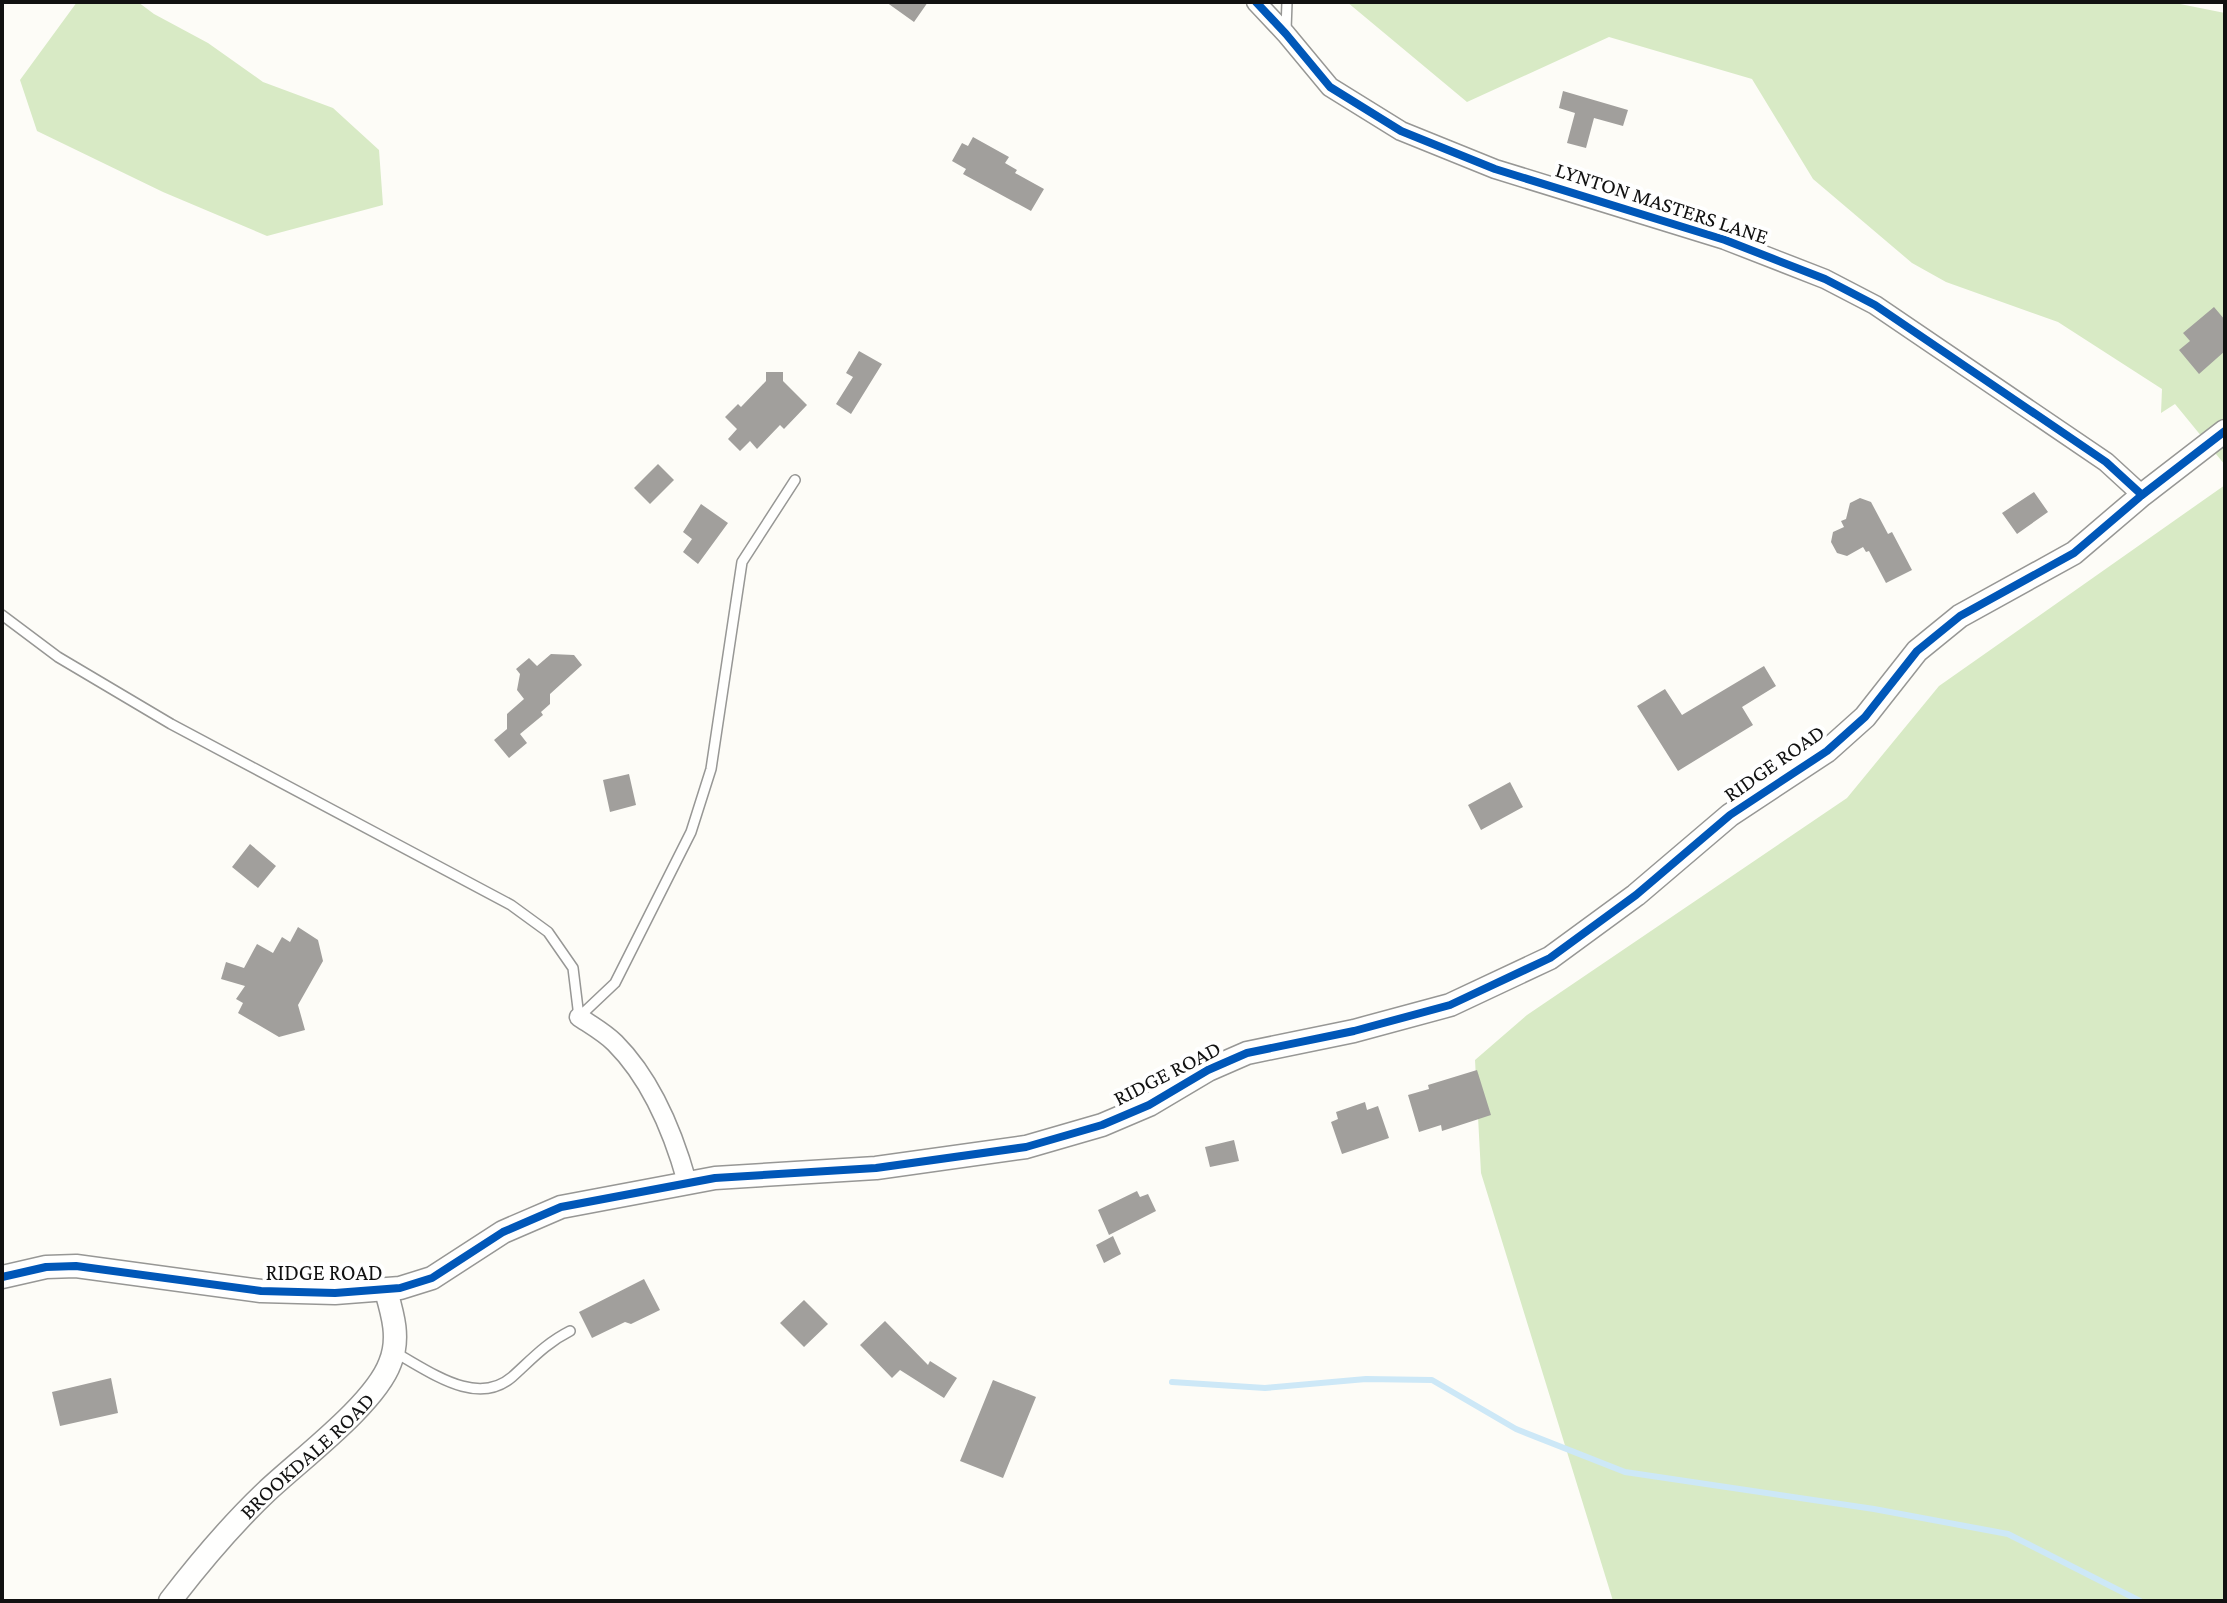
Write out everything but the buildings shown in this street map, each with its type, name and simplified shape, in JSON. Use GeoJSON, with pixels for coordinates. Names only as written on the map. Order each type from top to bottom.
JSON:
{"type":"FeatureCollection","features":[{"type":"Feature","properties":{"kind":"street","name":"LYNTON MASTERS LANE"},"geometry":{"type":"LineString","coordinates":[[1256,2],[1330,87],[1401,131],[1495,169],[1780,259],[1875,305],[2106,462],[2142,495]]}},
{"type":"Feature","properties":{"kind":"street","name":"RIDGE ROAD"},"geometry":{"type":"LineString","coordinates":[[2,1277],[60,1266],[261,1291],[386,1291],[432,1278],[503,1232],[539,1214],[585,1201],[687,1182],[772,1173],[876,1168],[1026,1147],[1102,1125],[1138,1110],[1208,1070],[1247,1053],[1354,1031],[1450,1005],[1550,958],[1636,895],[1730,815],[1827,751],[1865,717],[1917,651],[1960,616],[2074,553],[2225,431]]}},
{"type":"Feature","properties":{"kind":"street"},"geometry":{"type":"LineString","coordinates":[[579,1017],[615,1043],[651,1089],[678,1150],[687,1182]]}},
{"type":"Feature","properties":{"kind":"street"},"geometry":{"type":"LineString","coordinates":[[386,1291],[394,1322],[394,1352]]}},
{"type":"Feature","properties":{"kind":"street","name":"BROOKDALE ROAD"},"geometry":{"type":"LineString","coordinates":[[170,1601],[227,1530],[368,1397],[385,1374],[394,1352]]}},
{"type":"Feature","properties":{"kind":"lane"},"geometry":{"type":"LineString","coordinates":[[1286,34],[1287,2]]}},
{"type":"Feature","properties":{"kind":"lane"},"geometry":{"type":"LineString","coordinates":[[579,1017],[615,983],[691,832],[711,769],[742,562],[795,480]]}},
{"type":"Feature","properties":{"kind":"lane"},"geometry":{"type":"LineString","coordinates":[[2,615],[58,657],[171,724],[511,905],[548,932],[573,968],[579,1017]]}},
{"type":"Feature","properties":{"kind":"lane"},"geometry":{"type":"LineString","coordinates":[[394,1352],[452,1384],[472,1390],[491,1388],[508,1380],[552,1340],[570,1331]]}},
{"type":"Feature","properties":{"kind":"green space"},"geometry":{"type":"Polygon","coordinates":[[[77,2],[138,2],[208,43],[263,82],[333,108],[379,150],[383,205],[267,236],[163,192],[37,131],[20,80],[77,2]]]}},
{"type":"Feature","properties":{"kind":"green space"},"geometry":{"type":"Polygon","coordinates":[[[1347,2],[2170,2],[2225,13],[2225,465],[2175,404],[2161,413],[2162,389],[2058,322],[1946,282],[1912,263],[1813,179],[1752,79],[1609,37],[1467,102],[1347,2]]]}},
{"type":"Feature","properties":{"kind":"green space"},"geometry":{"type":"Polygon","coordinates":[[[2225,485],[2225,1601],[1613,1601],[1481,1173],[1475,1060],[1527,1015],[1847,798],[1939,686],[2225,485]]]}},
{"type":"Feature","properties":{"kind":"waterway"},"geometry":{"type":"LineString","coordinates":[[1172,1382],[1265,1388],[1366,1379],[1432,1380],[1516,1429],[1625,1472],[1874,1509],[2008,1534],[2140,1601]]}},
{"type":"Feature","properties":{"kind":"cycle path"},"geometry":{"type":"LineString","coordinates":[[1256,2],[1330,87],[1401,131],[1495,169],[1725,240],[1825,279],[1875,305],[2106,462],[2142,495]]}},
{"type":"Feature","properties":{"kind":"cycle path"},"geometry":{"type":"LineString","coordinates":[[2,1277],[46,1267],[76,1266],[261,1291],[335,1293],[400,1288],[432,1278],[503,1232],[561,1207],[715,1178],[876,1168],[1026,1147],[1102,1125],[1149,1105],[1208,1070],[1247,1053],[1354,1031],[1450,1005],[1550,958],[1636,895],[1730,815],[1827,751],[1865,717],[1917,651],[1960,616],[2074,553],[2225,431]]}}]}
